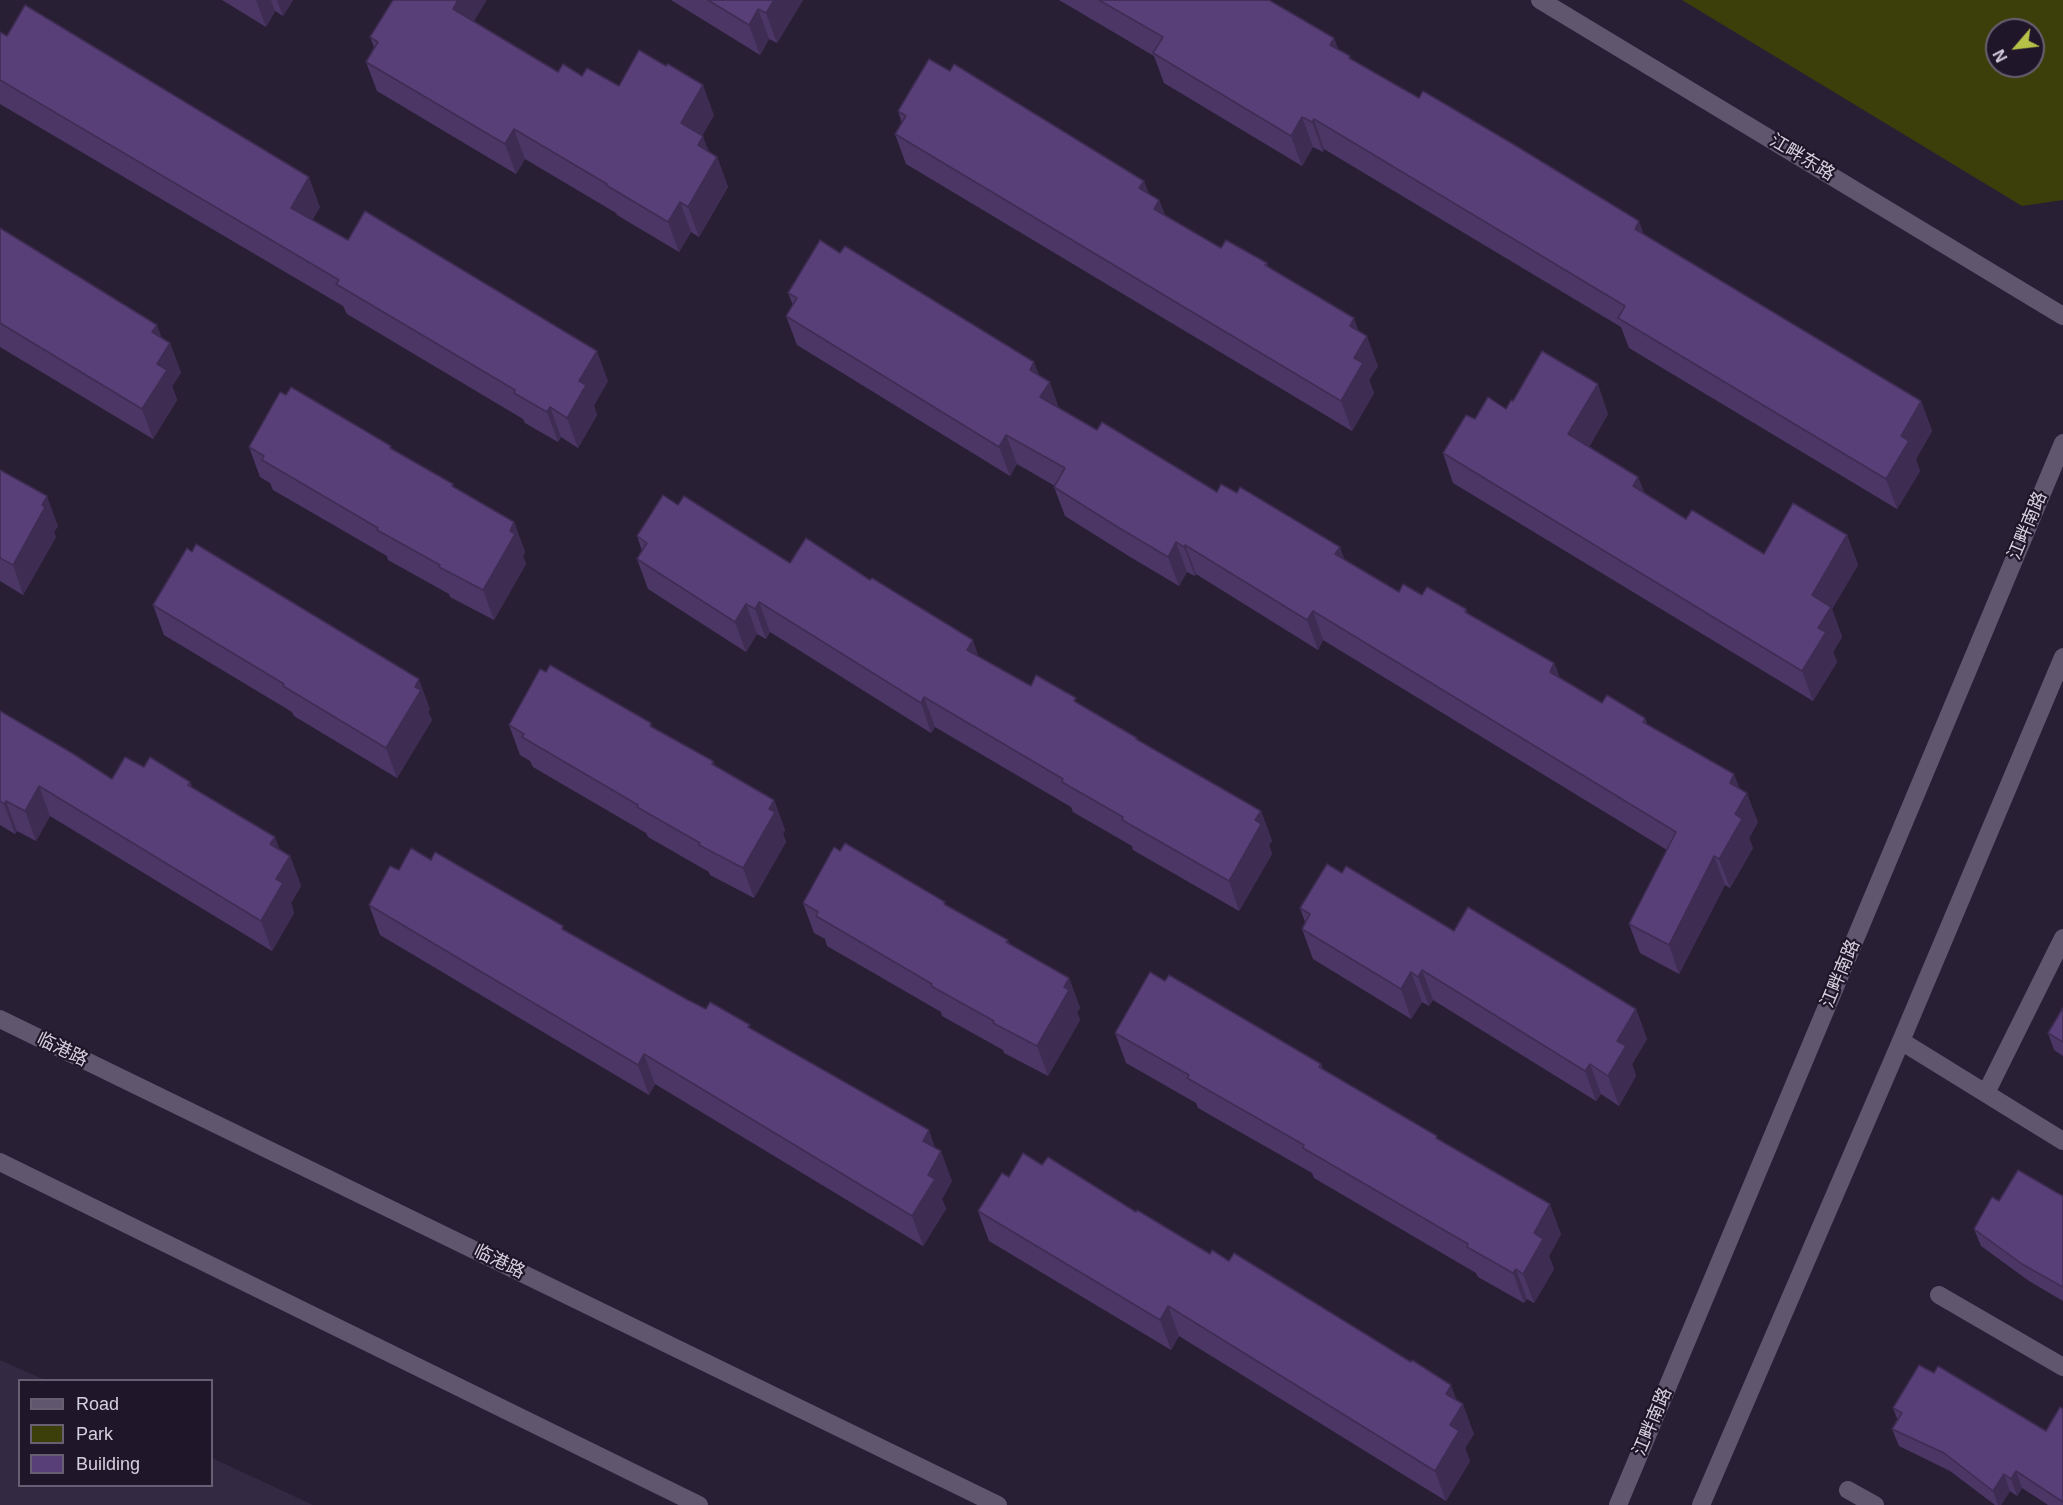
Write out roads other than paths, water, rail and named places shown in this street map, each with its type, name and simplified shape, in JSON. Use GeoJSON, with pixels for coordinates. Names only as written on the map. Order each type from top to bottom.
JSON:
{"type":"FeatureCollection","features":[{"type":"Feature","properties":{"kind":"street","name":"江畔东路"},"geometry":{"type":"LineString","coordinates":[[1540,0],[2063,316]]}},
{"type":"Feature","properties":{"kind":"street","name":"江畔南路"},"geometry":{"type":"LineString","coordinates":[[1618,1505],[2063,443]]}},
{"type":"Feature","properties":{"kind":"street"},"geometry":{"type":"LineString","coordinates":[[1701,1505],[2063,657]]}},
{"type":"Feature","properties":{"kind":"street"},"geometry":{"type":"LineString","coordinates":[[1986,1094],[2063,938]]}},
{"type":"Feature","properties":{"kind":"street","name":"临港路"},"geometry":{"type":"LineString","coordinates":[[0,1019],[998,1505]]}},
{"type":"Feature","properties":{"kind":"street"},"geometry":{"type":"LineString","coordinates":[[1901,1041],[2063,1141]]}},
{"type":"Feature","properties":{"kind":"street"},"geometry":{"type":"LineString","coordinates":[[0,1162],[699,1505]]}},
{"type":"Feature","properties":{"kind":"street"},"geometry":{"type":"LineString","coordinates":[[1939,1295],[2063,1366]]}},
{"type":"Feature","properties":{"kind":"street"},"geometry":{"type":"LineString","coordinates":[[1848,1490],[1875,1505]]}}]}
